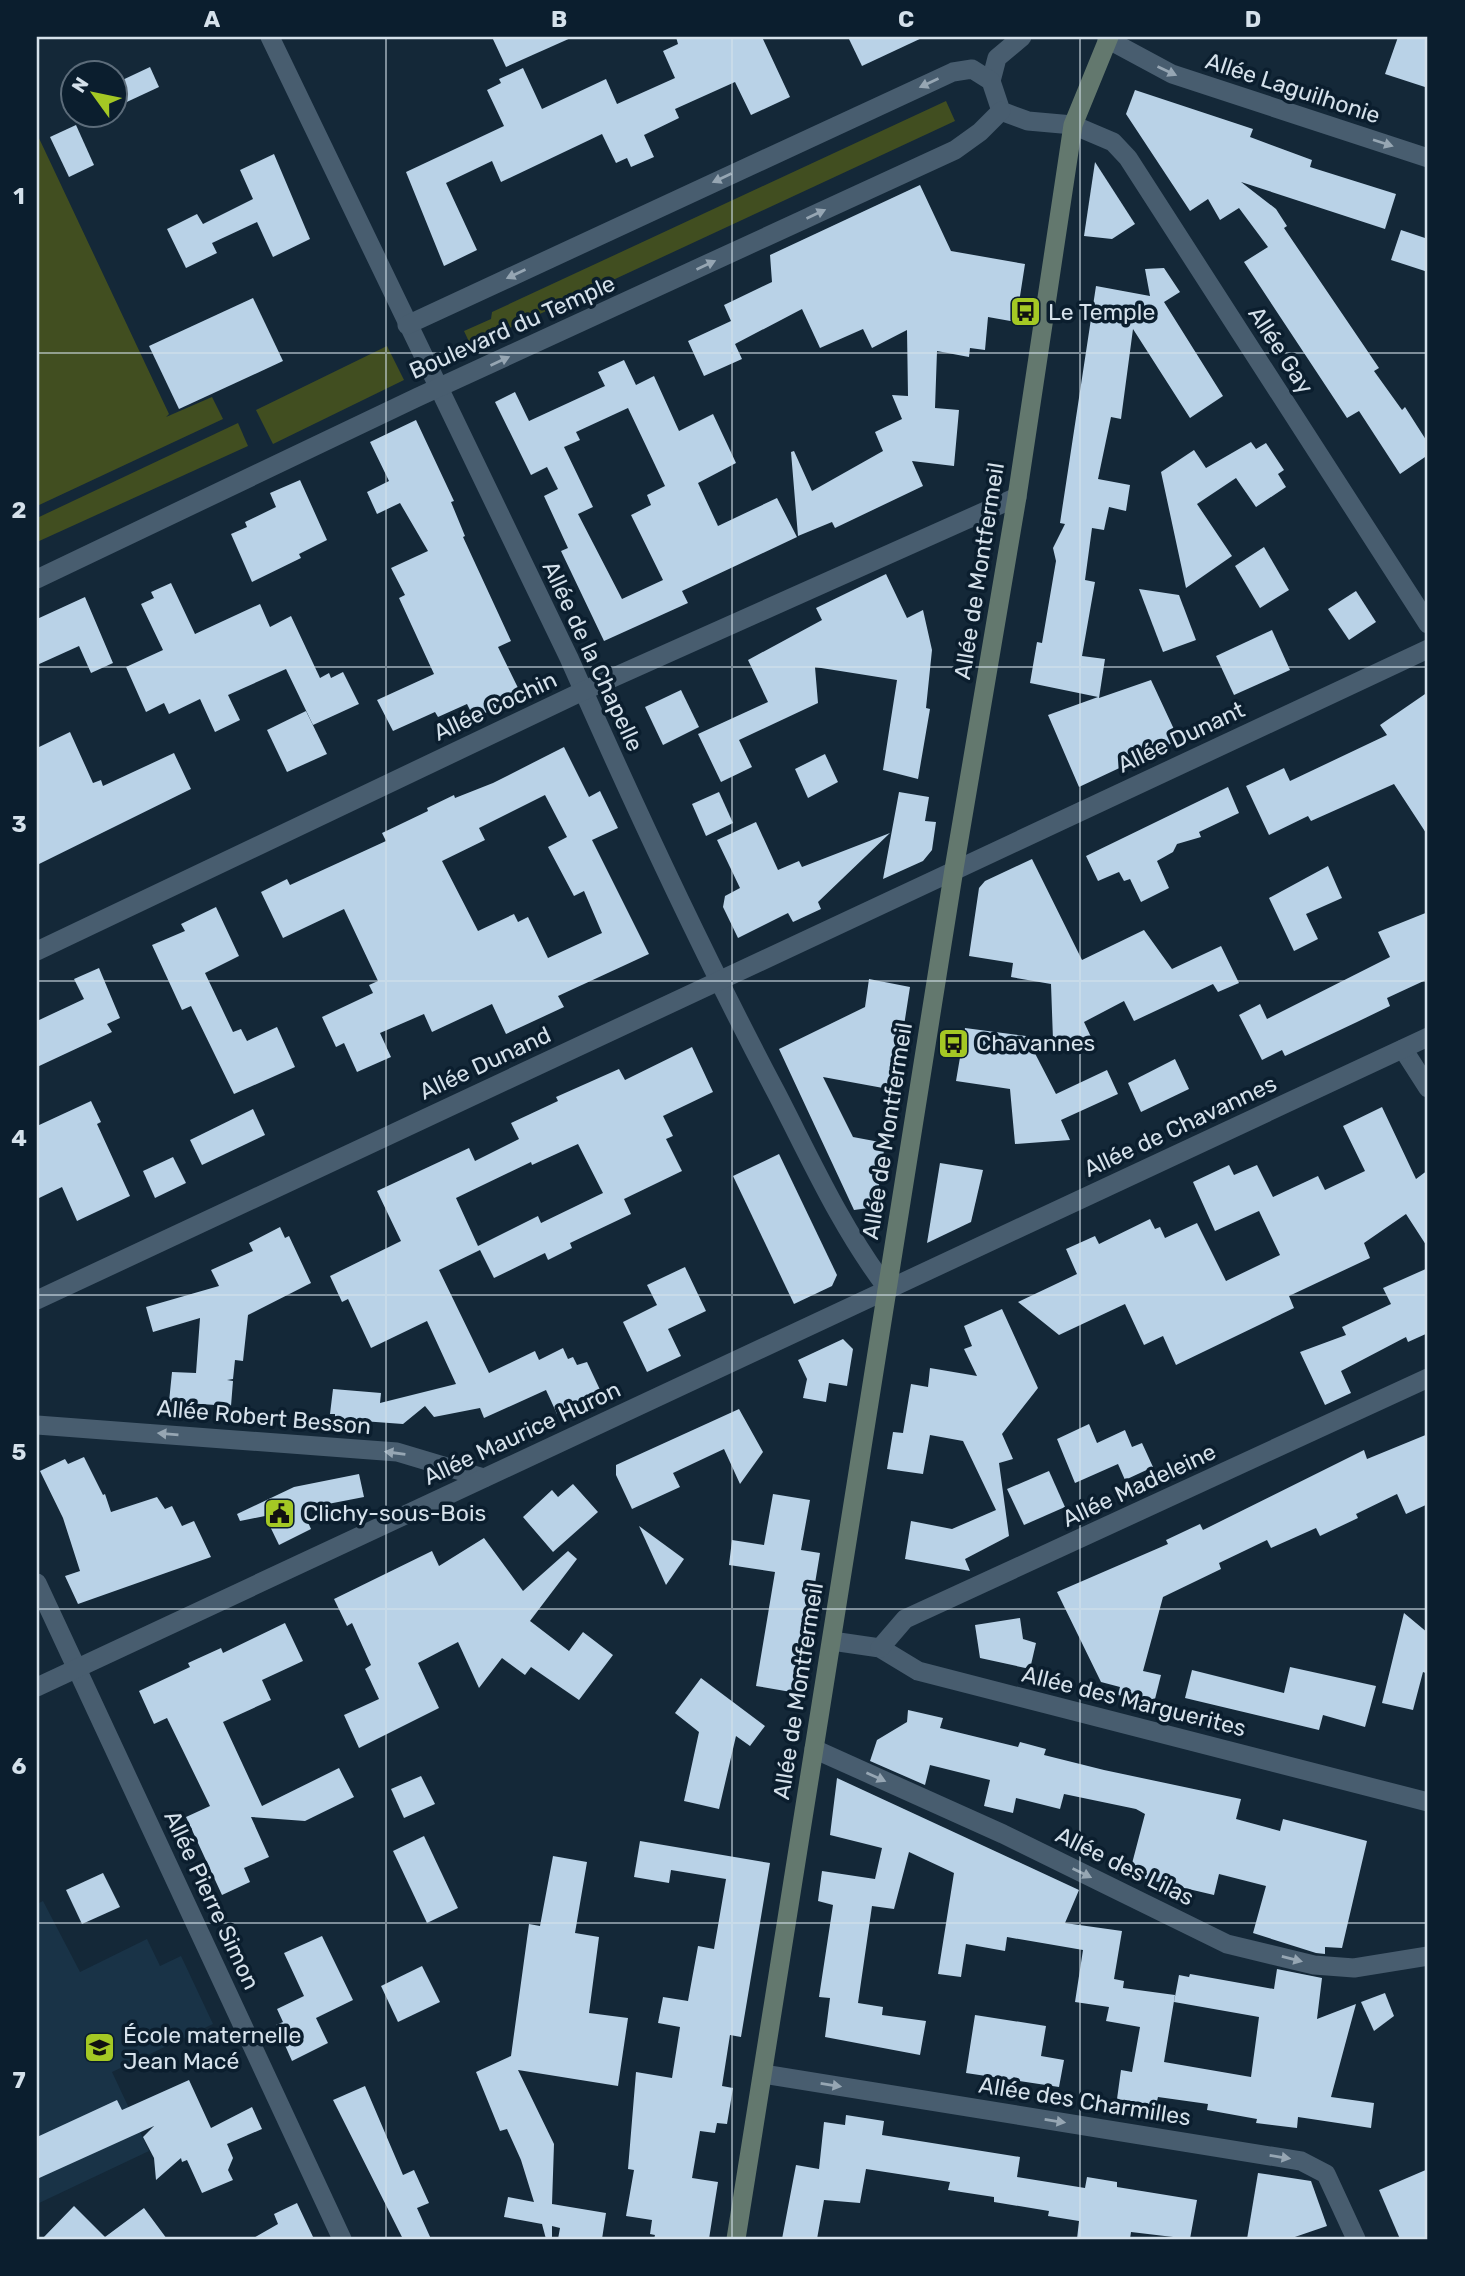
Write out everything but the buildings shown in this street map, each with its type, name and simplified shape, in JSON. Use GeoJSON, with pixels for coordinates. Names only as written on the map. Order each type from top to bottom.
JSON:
{"type":"FeatureCollection","features":[{"type":"Feature","properties":{"kind":"main road","name":"Allée de Montfermeil"},"geometry":{"type":"LineString","coordinates":[[736,2239],[954,869],[1017,497],[1073,125],[1108,38]]}},
{"type":"Feature","properties":{"kind":"street","name":"Allée de la Chapelle"},"geometry":{"type":"LineString","coordinates":[[270,37],[583,691],[718,981],[855,1242],[887,1288]]}},
{"type":"Feature","properties":{"kind":"street"},"geometry":{"type":"LineString","coordinates":[[1001,111],[991,80],[997,58],[1022,37]]}},
{"type":"Feature","properties":{"kind":"street","name":"Allée Laguilhonie"},"geometry":{"type":"LineString","coordinates":[[1108,38],[1172,74],[1428,158]]}},
{"type":"Feature","properties":{"kind":"street"},"geometry":{"type":"LineString","coordinates":[[407,325],[953,72],[972,69],[991,80]]}},
{"type":"Feature","properties":{"kind":"street","name":"Allée Gay"},"geometry":{"type":"LineString","coordinates":[[1001,111],[1028,121],[1073,125],[1113,142],[1128,158],[1428,624]]}},
{"type":"Feature","properties":{"kind":"street","name":"Boulevard du Temple"},"geometry":{"type":"LineString","coordinates":[[37,579],[437,388],[955,150],[980,132],[1001,111]]}},
{"type":"Feature","properties":{"kind":"street","name":"Allée Cochin"},"geometry":{"type":"LineString","coordinates":[[37,951],[583,691],[1017,497]]}},
{"type":"Feature","properties":{"kind":"street","name":"Allée Dunant"},"geometry":{"type":"LineString","coordinates":[[954,869],[1428,649]]}},
{"type":"Feature","properties":{"kind":"street","name":"Allée Dunand"},"geometry":{"type":"LineString","coordinates":[[37,1300],[954,869]]}},
{"type":"Feature","properties":{"kind":"street","name":"Allée de Chavannes"},"geometry":{"type":"LineString","coordinates":[[952,1259],[1428,1037]]}},
{"type":"Feature","properties":{"kind":"street"},"geometry":{"type":"LineString","coordinates":[[1403,1049],[1428,1088]]}},
{"type":"Feature","properties":{"kind":"street","name":"Allée Maurice Huron"},"geometry":{"type":"LineString","coordinates":[[37,1687],[952,1259]]}},
{"type":"Feature","properties":{"kind":"street","name":"Allée Madeleine"},"geometry":{"type":"LineString","coordinates":[[880,1648],[905,1619],[1428,1378]]}},
{"type":"Feature","properties":{"kind":"street","name":"Allée Robert Besson"},"geometry":{"type":"LineString","coordinates":[[37,1425],[397,1452],[484,1478]]}},
{"type":"Feature","properties":{"kind":"street","name":"Allée Pierre Simon"},"geometry":{"type":"LineString","coordinates":[[37,1583],[342,2239]]}},
{"type":"Feature","properties":{"kind":"street","name":"Allée des Marguerites"},"geometry":{"type":"LineString","coordinates":[[832,1641],[880,1648],[918,1671],[1428,1802]]}},
{"type":"Feature","properties":{"kind":"street","name":"Allée des Lilas"},"geometry":{"type":"LineString","coordinates":[[814,1749],[1003,1834],[1227,1944],[1314,1965],[1354,1968],[1428,1956]]}},
{"type":"Feature","properties":{"kind":"street","name":"Allée des Charmilles"},"geometry":{"type":"LineString","coordinates":[[763,2074],[1301,2161],[1326,2174],[1356,2239]]}},
{"type":"Feature","properties":{"kind":"shaded area","name":"École maternelle Jean Macé"},"geometry":{"type":"Polygon","coordinates":[[[43,1901],[80,1972],[147,1939],[160,1966],[181,1956],[213,2024],[112,2072],[149,2151],[37,2204],[37,1904],[43,1901]]]}},
{"type":"Feature","properties":{"kind":"green space"},"geometry":{"type":"Polygon","coordinates":[[[946,101],[955,121],[471,346],[464,331],[491,319],[492,312],[946,101]]]}},
{"type":"Feature","properties":{"kind":"green space"},"geometry":{"type":"Polygon","coordinates":[[[37,134],[169,414],[166,417],[212,397],[223,419],[37,506],[37,134]]]}},
{"type":"Feature","properties":{"kind":"green space"},"geometry":{"type":"Polygon","coordinates":[[[387,346],[404,380],[273,444],[256,410],[387,346]]]}},
{"type":"Feature","properties":{"kind":"green space"},"geometry":{"type":"Polygon","coordinates":[[[238,423],[248,446],[37,542],[37,518],[238,423]]]}},
{"type":"Feature","properties":{"kind":"place","name":"Le Temple"},"geometry":{"type":"Point","coordinates":[1025,312]}},
{"type":"Feature","properties":{"kind":"place","name":"Chavannes"},"geometry":{"type":"Point","coordinates":[953,1043]}},
{"type":"Feature","properties":{"kind":"place","name":"Clichy-sous-Bois"},"geometry":{"type":"Point","coordinates":[280,1513]}},
{"type":"Feature","properties":{"kind":"place","name":"École maternelle Jean Macé"},"geometry":{"type":"Point","coordinates":[100,2048]}}]}
